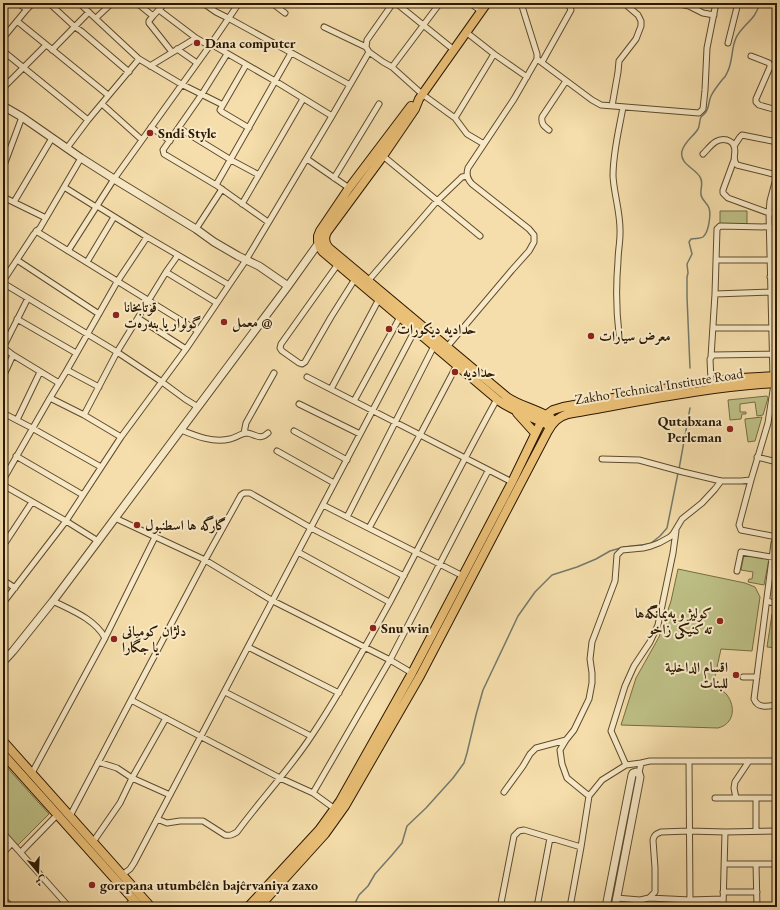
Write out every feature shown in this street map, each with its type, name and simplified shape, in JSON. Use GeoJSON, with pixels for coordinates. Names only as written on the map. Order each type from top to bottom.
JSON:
{"type":"FeatureCollection","features":[{"type":"Feature","properties":{"kind":"main road"},"geometry":{"type":"LineString","coordinates":[[487,3],[420,96],[412,104],[349,188],[318,236],[328,248],[507,397],[517,407],[535,433]]}},
{"type":"Feature","properties":{"kind":"main road"},"geometry":{"type":"LineString","coordinates":[[259,907],[325,834],[344,806],[420,676],[552,423],[544,418],[497,399],[320,248],[327,232],[383,156],[415,109],[420,96]]}},
{"type":"Feature","properties":{"kind":"main road"},"geometry":{"type":"LineString","coordinates":[[248,907],[319,830],[335,808],[412,673],[544,418],[553,410],[563,407],[711,381],[740,378],[775,380]]}},
{"type":"Feature","properties":{"kind":"main road","name":"Zakho Technical Institute Road"},"geometry":{"type":"LineString","coordinates":[[552,423],[559,417],[568,414],[698,391],[775,380]]}},
{"type":"Feature","properties":{"kind":"main road"},"geometry":{"type":"LineString","coordinates":[[3,741],[150,907]]}},
{"type":"Feature","properties":{"kind":"main road"},"geometry":{"type":"LineString","coordinates":[[3,754],[140,907]]}},
{"type":"Feature","properties":{"kind":"street"},"geometry":{"type":"LineString","coordinates":[[17,3],[27,9]]}},
{"type":"Feature","properties":{"kind":"street"},"geometry":{"type":"LineString","coordinates":[[3,38],[33,3]]}},
{"type":"Feature","properties":{"kind":"street"},"geometry":{"type":"LineString","coordinates":[[50,3],[129,72]]}},
{"type":"Feature","properties":{"kind":"street"},"geometry":{"type":"LineString","coordinates":[[79,3],[139,59],[181,84],[222,105]]}},
{"type":"Feature","properties":{"kind":"street"},"geometry":{"type":"LineString","coordinates":[[96,18],[112,3]]}},
{"type":"Feature","properties":{"kind":"street"},"geometry":{"type":"LineString","coordinates":[[137,3],[153,16]]}},
{"type":"Feature","properties":{"kind":"street"},"geometry":{"type":"LineString","coordinates":[[165,3],[150,19],[149,23],[175,51],[197,63]]}},
{"type":"Feature","properties":{"kind":"street"},"geometry":{"type":"LineString","coordinates":[[203,3],[216,12],[350,85]]}},
{"type":"Feature","properties":{"kind":"street"},"geometry":{"type":"LineString","coordinates":[[68,250],[114,179],[239,3]]}},
{"type":"Feature","properties":{"kind":"street"},"geometry":{"type":"LineString","coordinates":[[272,3],[285,13]]}},
{"type":"Feature","properties":{"kind":"street"},"geometry":{"type":"LineString","coordinates":[[366,47],[367,40],[395,3],[454,50]]}},
{"type":"Feature","properties":{"kind":"street"},"geometry":{"type":"LineString","coordinates":[[392,67],[440,3]]}},
{"type":"Feature","properties":{"kind":"street"},"geometry":{"type":"LineString","coordinates":[[470,3],[481,11]]}},
{"type":"Feature","properties":{"kind":"street"},"geometry":{"type":"LineString","coordinates":[[521,3],[540,60],[592,100],[601,105],[699,113],[703,109],[707,48],[716,3]]}},
{"type":"Feature","properties":{"kind":"street"},"geometry":{"type":"LineString","coordinates":[[447,347],[529,251],[534,242],[534,236],[529,229],[469,182],[467,176],[468,168],[527,77],[540,60],[571,10],[568,3]]}},
{"type":"Feature","properties":{"kind":"street"},"geometry":{"type":"LineString","coordinates":[[612,106],[619,62],[636,39],[642,26],[638,15],[624,3]]}},
{"type":"Feature","properties":{"kind":"street"},"geometry":{"type":"LineString","coordinates":[[675,3],[689,6],[702,12],[714,15]]}},
{"type":"Feature","properties":{"kind":"street"},"geometry":{"type":"LineString","coordinates":[[728,43],[738,3]]}},
{"type":"Feature","properties":{"kind":"street"},"geometry":{"type":"LineString","coordinates":[[159,10],[196,38],[275,81],[332,116]]}},
{"type":"Feature","properties":{"kind":"street"},"geometry":{"type":"LineString","coordinates":[[52,50],[89,12]]}},
{"type":"Feature","properties":{"kind":"street"},"geometry":{"type":"LineString","coordinates":[[17,21],[108,95]]}},
{"type":"Feature","properties":{"kind":"street"},"geometry":{"type":"LineString","coordinates":[[324,27],[366,47],[369,52],[392,67],[420,96],[454,118],[467,134],[484,144]]}},
{"type":"Feature","properties":{"kind":"street"},"geometry":{"type":"LineString","coordinates":[[466,32],[527,77]]}},
{"type":"Feature","properties":{"kind":"street"},"geometry":{"type":"LineString","coordinates":[[150,66],[196,38]]}},
{"type":"Feature","properties":{"kind":"street"},"geometry":{"type":"LineString","coordinates":[[3,88],[46,45]]}},
{"type":"Feature","properties":{"kind":"street"},"geometry":{"type":"LineString","coordinates":[[3,51],[88,120]]}},
{"type":"Feature","properties":{"kind":"street"},"geometry":{"type":"LineString","coordinates":[[3,603],[66,521],[121,437],[186,350],[246,260],[369,52]]}},
{"type":"Feature","properties":{"kind":"street"},"geometry":{"type":"LineString","coordinates":[[216,186],[291,53]]}},
{"type":"Feature","properties":{"kind":"street"},"geometry":{"type":"LineString","coordinates":[[227,54],[202,94],[163,150],[164,154],[222,189],[268,222]]}},
{"type":"Feature","properties":{"kind":"street"},"geometry":{"type":"LineString","coordinates":[[454,118],[494,54]]}},
{"type":"Feature","properties":{"kind":"street"},"geometry":{"type":"LineString","coordinates":[[751,56],[769,63],[770,65],[756,103],[758,105],[777,110]]}},
{"type":"Feature","properties":{"kind":"street"},"geometry":{"type":"LineString","coordinates":[[67,148],[108,95],[139,59]]}},
{"type":"Feature","properties":{"kind":"street"},"geometry":{"type":"LineString","coordinates":[[246,65],[220,110],[249,128]]}},
{"type":"Feature","properties":{"kind":"street"},"geometry":{"type":"LineString","coordinates":[[549,130],[543,124],[542,117],[566,81]]}},
{"type":"Feature","properties":{"kind":"street"},"geometry":{"type":"LineString","coordinates":[[242,204],[303,99]]}},
{"type":"Feature","properties":{"kind":"street"},"geometry":{"type":"LineString","coordinates":[[102,104],[142,140]]}},
{"type":"Feature","properties":{"kind":"street"},"geometry":{"type":"LineString","coordinates":[[334,178],[379,104]]}},
{"type":"Feature","properties":{"kind":"street"},"geometry":{"type":"LineString","coordinates":[[3,106],[114,179],[214,242],[259,266],[288,286]]}},
{"type":"Feature","properties":{"kind":"street"},"geometry":{"type":"LineString","coordinates":[[619,334],[616,292],[620,231],[613,177],[613,165],[615,146],[623,107]]}},
{"type":"Feature","properties":{"kind":"street"},"geometry":{"type":"LineString","coordinates":[[3,168],[22,118]]}},
{"type":"Feature","properties":{"kind":"street"},"geometry":{"type":"LineString","coordinates":[[151,127],[170,141]]}},
{"type":"Feature","properties":{"kind":"street"},"geometry":{"type":"LineString","coordinates":[[179,128],[231,160],[259,175]]}},
{"type":"Feature","properties":{"kind":"street"},"geometry":{"type":"LineString","coordinates":[[734,146],[742,135],[777,142]]}},
{"type":"Feature","properties":{"kind":"street"},"geometry":{"type":"LineString","coordinates":[[14,202],[52,138]]}},
{"type":"Feature","properties":{"kind":"street"},"geometry":{"type":"LineString","coordinates":[[703,154],[712,144],[717,141],[729,141],[734,146],[734,160],[723,190],[723,194],[728,198],[769,213],[777,213]]}},
{"type":"Feature","properties":{"kind":"street"},"geometry":{"type":"LineString","coordinates":[[383,156],[480,236]]}},
{"type":"Feature","properties":{"kind":"street"},"geometry":{"type":"LineString","coordinates":[[81,158],[40,228],[36,231],[3,282],[117,352],[198,408]]}},
{"type":"Feature","properties":{"kind":"street"},"geometry":{"type":"LineString","coordinates":[[307,159],[349,188]]}},
{"type":"Feature","properties":{"kind":"street"},"geometry":{"type":"LineString","coordinates":[[734,160],[737,165],[777,175],[770,201],[769,213],[772,354],[775,380],[768,423],[739,525],[742,530],[777,537]]}},
{"type":"Feature","properties":{"kind":"street"},"geometry":{"type":"LineString","coordinates":[[368,281],[437,201],[460,179],[467,176]]}},
{"type":"Feature","properties":{"kind":"street"},"geometry":{"type":"LineString","coordinates":[[64,187],[229,285]]}},
{"type":"Feature","properties":{"kind":"street"},"geometry":{"type":"LineString","coordinates":[[196,230],[222,189]]}},
{"type":"Feature","properties":{"kind":"street"},"geometry":{"type":"LineString","coordinates":[[3,198],[46,218]]}},
{"type":"Feature","properties":{"kind":"street"},"geometry":{"type":"LineString","coordinates":[[87,262],[114,217]]}},
{"type":"Feature","properties":{"kind":"street"},"geometry":{"type":"LineString","coordinates":[[711,381],[710,359],[718,229],[720,226],[770,227]]}},
{"type":"Feature","properties":{"kind":"street"},"geometry":{"type":"LineString","coordinates":[[36,231],[198,331]]}},
{"type":"Feature","properties":{"kind":"street"},"geometry":{"type":"LineString","coordinates":[[3,480],[87,334],[147,237]]}},
{"type":"Feature","properties":{"kind":"street"},"geometry":{"type":"LineString","coordinates":[[3,662],[53,601],[322,242]]}},
{"type":"Feature","properties":{"kind":"street"},"geometry":{"type":"LineString","coordinates":[[770,248],[777,248]]}},
{"type":"Feature","properties":{"kind":"street"},"geometry":{"type":"LineString","coordinates":[[84,415],[117,352],[178,255]]}},
{"type":"Feature","properties":{"kind":"street"},"geometry":{"type":"LineString","coordinates":[[17,260],[99,314]]}},
{"type":"Feature","properties":{"kind":"street"},"geometry":{"type":"LineString","coordinates":[[716,260],[770,260]]}},
{"type":"Feature","properties":{"kind":"street"},"geometry":{"type":"LineString","coordinates":[[338,264],[281,344],[280,347],[282,351],[299,363],[302,364],[305,362],[355,279]]}},
{"type":"Feature","properties":{"kind":"street"},"geometry":{"type":"LineString","coordinates":[[166,272],[217,303]]}},
{"type":"Feature","properties":{"kind":"street"},"geometry":{"type":"LineString","coordinates":[[770,276],[777,276]]}},
{"type":"Feature","properties":{"kind":"street"},"geometry":{"type":"LineString","coordinates":[[715,294],[771,292]]}},
{"type":"Feature","properties":{"kind":"street"},"geometry":{"type":"LineString","coordinates":[[28,298],[4,346],[5,350],[59,382]]}},
{"type":"Feature","properties":{"kind":"street"},"geometry":{"type":"LineString","coordinates":[[331,389],[379,299]]}},
{"type":"Feature","properties":{"kind":"street"},"geometry":{"type":"LineString","coordinates":[[354,401],[400,317]]}},
{"type":"Feature","properties":{"kind":"street"},"geometry":{"type":"LineString","coordinates":[[138,318],[186,350]]}},
{"type":"Feature","properties":{"kind":"street"},"geometry":{"type":"LineString","coordinates":[[17,319],[76,353]]}},
{"type":"Feature","properties":{"kind":"street"},"geometry":{"type":"LineString","coordinates":[[713,328],[772,328]]}},
{"type":"Feature","properties":{"kind":"street"},"geometry":{"type":"LineString","coordinates":[[122,875],[130,869],[134,863],[415,330]]}},
{"type":"Feature","properties":{"kind":"street"},"geometry":{"type":"LineString","coordinates":[[348,517],[434,346]]}},
{"type":"Feature","properties":{"kind":"street"},"geometry":{"type":"LineString","coordinates":[[711,357],[713,355],[772,354]]}},
{"type":"Feature","properties":{"kind":"street"},"geometry":{"type":"LineString","coordinates":[[3,377],[13,355]]}},
{"type":"Feature","properties":{"kind":"street"},"geometry":{"type":"LineString","coordinates":[[369,528],[457,365]]}},
{"type":"Feature","properties":{"kind":"street"},"geometry":{"type":"LineString","coordinates":[[67,370],[99,387]]}},
{"type":"Feature","properties":{"kind":"street"},"geometry":{"type":"LineString","coordinates":[[17,420],[40,372]]}},
{"type":"Feature","properties":{"kind":"street"},"geometry":{"type":"LineString","coordinates":[[244,434],[246,423],[274,373]]}},
{"type":"Feature","properties":{"kind":"street"},"geometry":{"type":"LineString","coordinates":[[307,377],[512,482]]}},
{"type":"Feature","properties":{"kind":"street"},"geometry":{"type":"LineString","coordinates":[[50,398],[84,415],[121,437]]}},
{"type":"Feature","properties":{"kind":"street"},"geometry":{"type":"LineString","coordinates":[[157,820],[167,823],[180,821],[203,821],[225,835],[233,835],[280,778],[312,736],[365,648],[497,399]]}},
{"type":"Feature","properties":{"kind":"street"},"geometry":{"type":"LineString","coordinates":[[299,404],[360,434]]}},
{"type":"Feature","properties":{"kind":"street"},"geometry":{"type":"LineString","coordinates":[[3,413],[102,467]]}},
{"type":"Feature","properties":{"kind":"street"},"geometry":{"type":"LineString","coordinates":[[181,430],[201,438],[219,440],[233,439],[249,433],[259,437],[268,433]]}},
{"type":"Feature","properties":{"kind":"street"},"geometry":{"type":"LineString","coordinates":[[294,431],[347,460]]}},
{"type":"Feature","properties":{"kind":"street"},"geometry":{"type":"LineString","coordinates":[[277,451],[334,483]]}},
{"type":"Feature","properties":{"kind":"street"},"geometry":{"type":"LineString","coordinates":[[16,456],[83,496]]}},
{"type":"Feature","properties":{"kind":"street"},"geometry":{"type":"LineString","coordinates":[[758,457],[777,462]]}},
{"type":"Feature","properties":{"kind":"street"},"geometry":{"type":"LineString","coordinates":[[602,459],[639,460],[683,472],[721,480],[751,480]]}},
{"type":"Feature","properties":{"kind":"street"},"geometry":{"type":"LineString","coordinates":[[313,793],[390,660],[488,471]]}},
{"type":"Feature","properties":{"kind":"street"},"geometry":{"type":"LineString","coordinates":[[589,796],[567,778],[562,764],[560,750],[574,730],[589,699],[592,683],[590,659],[592,642],[615,581],[617,556],[622,550],[643,548],[670,537],[680,521],[709,496],[721,480]]}},
{"type":"Feature","properties":{"kind":"street"},"geometry":{"type":"LineString","coordinates":[[3,485],[98,541]]}},
{"type":"Feature","properties":{"kind":"street"},"geometry":{"type":"LineString","coordinates":[[70,816],[204,560],[241,495],[244,493],[250,493],[311,528],[404,576]]}},
{"type":"Feature","properties":{"kind":"street"},"geometry":{"type":"LineString","coordinates":[[3,546],[32,502]]}},
{"type":"Feature","properties":{"kind":"street"},"geometry":{"type":"LineString","coordinates":[[323,505],[463,576]]}},
{"type":"Feature","properties":{"kind":"street"},"geometry":{"type":"LineString","coordinates":[[115,518],[204,560],[273,601],[390,660],[412,673]]}},
{"type":"Feature","properties":{"kind":"street"},"geometry":{"type":"LineString","coordinates":[[626,765],[611,731],[625,686],[634,666],[650,642],[658,625],[673,554],[677,526]]}},
{"type":"Feature","properties":{"kind":"street"},"geometry":{"type":"LineString","coordinates":[[32,773],[105,638],[155,537]]}},
{"type":"Feature","properties":{"kind":"street"},"geometry":{"type":"LineString","coordinates":[[774,543],[775,558],[767,601],[754,698],[756,703],[761,706],[777,705]]}},
{"type":"Feature","properties":{"kind":"street"},"geometry":{"type":"LineString","coordinates":[[298,552],[389,602]]}},
{"type":"Feature","properties":{"kind":"street"},"geometry":{"type":"LineString","coordinates":[[737,571],[741,552],[775,558]]}},
{"type":"Feature","properties":{"kind":"street"},"geometry":{"type":"LineString","coordinates":[[3,580],[15,588]]}},
{"type":"Feature","properties":{"kind":"street"},"geometry":{"type":"LineString","coordinates":[[53,601],[91,622],[97,627],[105,638]]}},
{"type":"Feature","properties":{"kind":"street"},"geometry":{"type":"LineString","coordinates":[[767,601],[777,604]]}},
{"type":"Feature","properties":{"kind":"street"},"geometry":{"type":"LineString","coordinates":[[248,647],[339,693]]}},
{"type":"Feature","properties":{"kind":"street"},"geometry":{"type":"LineString","coordinates":[[743,677],[757,677]]}},
{"type":"Feature","properties":{"kind":"street"},"geometry":{"type":"LineString","coordinates":[[225,692],[312,736]]}},
{"type":"Feature","properties":{"kind":"street"},"geometry":{"type":"LineString","coordinates":[[131,700],[280,778],[313,793],[335,808]]}},
{"type":"Feature","properties":{"kind":"street"},"geometry":{"type":"LineString","coordinates":[[94,842],[120,803],[132,778],[166,718]]}},
{"type":"Feature","properties":{"kind":"street"},"geometry":{"type":"LineString","coordinates":[[504,792],[530,754],[536,748],[566,740]]}},
{"type":"Feature","properties":{"kind":"street"},"geometry":{"type":"LineString","coordinates":[[570,907],[582,847],[589,796],[602,780],[626,765],[650,761],[777,761]]}},
{"type":"Feature","properties":{"kind":"street"},"geometry":{"type":"LineString","coordinates":[[689,761],[691,907]]}},
{"type":"Feature","properties":{"kind":"street"},"geometry":{"type":"LineString","coordinates":[[736,798],[734,788],[735,782],[750,761]]}},
{"type":"Feature","properties":{"kind":"street"},"geometry":{"type":"LineString","coordinates":[[98,762],[118,768],[132,778],[170,795]]}},
{"type":"Feature","properties":{"kind":"street"},"geometry":{"type":"LineString","coordinates":[[615,907],[640,777],[638,773],[641,763]]}},
{"type":"Feature","properties":{"kind":"street"},"geometry":{"type":"LineString","coordinates":[[606,907],[632,775],[635,772],[638,773]]}},
{"type":"Feature","properties":{"kind":"street"},"geometry":{"type":"LineString","coordinates":[[715,798],[777,798]]}},
{"type":"Feature","properties":{"kind":"street"},"geometry":{"type":"LineString","coordinates":[[756,798],[756,831]]}},
{"type":"Feature","properties":{"kind":"street"},"geometry":{"type":"LineString","coordinates":[[21,852],[57,815]]}},
{"type":"Feature","properties":{"kind":"street"},"geometry":{"type":"LineString","coordinates":[[501,907],[514,836],[519,831],[524,830],[582,847]]}},
{"type":"Feature","properties":{"kind":"street"},"geometry":{"type":"LineString","coordinates":[[649,898],[655,892],[653,840],[654,836],[657,834],[661,832],[689,831],[777,831]]}},
{"type":"Feature","properties":{"kind":"street"},"geometry":{"type":"LineString","coordinates":[[723,907],[725,832]]}},
{"type":"Feature","properties":{"kind":"street"},"geometry":{"type":"LineString","coordinates":[[3,833],[69,907]]}},
{"type":"Feature","properties":{"kind":"street"},"geometry":{"type":"LineString","coordinates":[[537,907],[550,838]]}},
{"type":"Feature","properties":{"kind":"street"},"geometry":{"type":"LineString","coordinates":[[3,853],[12,843]]}},
{"type":"Feature","properties":{"kind":"street"},"geometry":{"type":"LineString","coordinates":[[724,864],[777,864]]}},
{"type":"Feature","properties":{"kind":"street"},"geometry":{"type":"LineString","coordinates":[[756,864],[757,907]]}},
{"type":"Feature","properties":{"kind":"street"},"geometry":{"type":"LineString","coordinates":[[723,892],[757,892]]}},
{"type":"Feature","properties":{"kind":"street"},"geometry":{"type":"LineString","coordinates":[[3,898],[12,907]]}},
{"type":"Feature","properties":{"kind":"street"},"geometry":{"type":"LineString","coordinates":[[616,898],[640,900],[649,898],[690,900],[723,899]]}},
{"type":"Feature","properties":{"kind":"street"},"geometry":{"type":"LineString","coordinates":[[126,907],[133,900]]}},
{"type":"Feature","properties":{"kind":"green space"},"geometry":{"type":"Polygon","coordinates":[[[720,211],[747,211],[747,224],[720,225],[720,211]]]}},
{"type":"Feature","properties":{"kind":"green space"},"geometry":{"type":"Polygon","coordinates":[[[767,396],[768,398],[763,415],[757,416],[755,402],[740,404],[740,412],[746,412],[746,414],[742,414],[741,419],[730,420],[728,400],[767,396]]]}},
{"type":"Feature","properties":{"kind":"green space"},"geometry":{"type":"Polygon","coordinates":[[[762,417],[755,441],[748,442],[745,419],[762,417]]]}},
{"type":"Feature","properties":{"kind":"green space"},"geometry":{"type":"Polygon","coordinates":[[[744,555],[769,559],[764,585],[748,582],[749,579],[752,579],[753,572],[741,570],[744,555]]]}},
{"type":"Feature","properties":{"kind":"green space"},"geometry":{"type":"Polygon","coordinates":[[[678,569],[745,583],[755,587],[760,597],[752,651],[721,649],[714,681],[730,700],[732,705],[732,714],[727,723],[718,728],[621,725],[636,678],[659,637],[671,601],[678,569]]]}},
{"type":"Feature","properties":{"kind":"green space"},"geometry":{"type":"Polygon","coordinates":[[[772,614],[777,615],[777,648],[767,647],[772,614]]]}},
{"type":"Feature","properties":{"kind":"green space"},"geometry":{"type":"Polygon","coordinates":[[[3,763],[49,814],[16,847],[3,832],[3,763]]]}},
{"type":"Feature","properties":{"kind":"waterway"},"geometry":{"type":"LineString","coordinates":[[690,368],[687,264],[692,254],[689,242],[691,239],[702,238],[705,235],[710,214],[709,208],[701,195],[701,179],[698,174],[685,163],[682,151],[685,144],[698,129],[700,119],[707,111],[711,96],[727,74],[736,38],[756,13],[759,3]]}},
{"type":"Feature","properties":{"kind":"waterway"},"geometry":{"type":"LineString","coordinates":[[679,469],[690,408]]}},
{"type":"Feature","properties":{"kind":"waterway"},"geometry":{"type":"LineString","coordinates":[[353,907],[359,895],[368,886],[375,874],[402,843],[407,826],[426,808],[453,778],[464,763],[483,690],[518,616],[535,592],[552,575],[577,567],[610,551],[624,547],[650,544],[660,536],[667,528],[678,473]]}},
{"type":"Feature","properties":{"kind":"place","name":"Dana computer"},"geometry":{"type":"Point","coordinates":[197,43]}},
{"type":"Feature","properties":{"kind":"place","name":"Sndi Style"},"geometry":{"type":"Point","coordinates":[150,133]}},
{"type":"Feature","properties":{"kind":"place","name":"قوتابخانا گولوار یا بنەرەت"},"geometry":{"type":"Point","coordinates":[116,315]}},
{"type":"Feature","properties":{"kind":"place","name":"معمل @"},"geometry":{"type":"Point","coordinates":[224,322]}},
{"type":"Feature","properties":{"kind":"place","name":"حداديه ديكورات"},"geometry":{"type":"Point","coordinates":[389,329]}},
{"type":"Feature","properties":{"kind":"place","name":"معرض سيارات"},"geometry":{"type":"Point","coordinates":[591,336]}},
{"type":"Feature","properties":{"kind":"place","name":"حداديه"},"geometry":{"type":"Point","coordinates":[455,372]}},
{"type":"Feature","properties":{"kind":"place","name":"Qutabxana Perleman"},"geometry":{"type":"Point","coordinates":[730,429]}},
{"type":"Feature","properties":{"kind":"place","name":"گارگه ها اسطنبول"},"geometry":{"type":"Point","coordinates":[137,525]}},
{"type":"Feature","properties":{"kind":"place","name":"كوليژ و په‌يمانگه‌ها ته‌كنيكى زاخو"},"geometry":{"type":"Point","coordinates":[720,621]}},
{"type":"Feature","properties":{"kind":"place","name":"Snu win"},"geometry":{"type":"Point","coordinates":[373,628]}},
{"type":"Feature","properties":{"kind":"place","name":"دلژان کومپانی یا جگارا"},"geometry":{"type":"Point","coordinates":[114,639]}},
{"type":"Feature","properties":{"kind":"place","name":"اقسام الداخلیة للبنات"},"geometry":{"type":"Point","coordinates":[736,675]}},
{"type":"Feature","properties":{"kind":"place","name":"gorepana utumbêlên bajêrvaniya zaxo"},"geometry":{"type":"Point","coordinates":[92,885]}}]}
